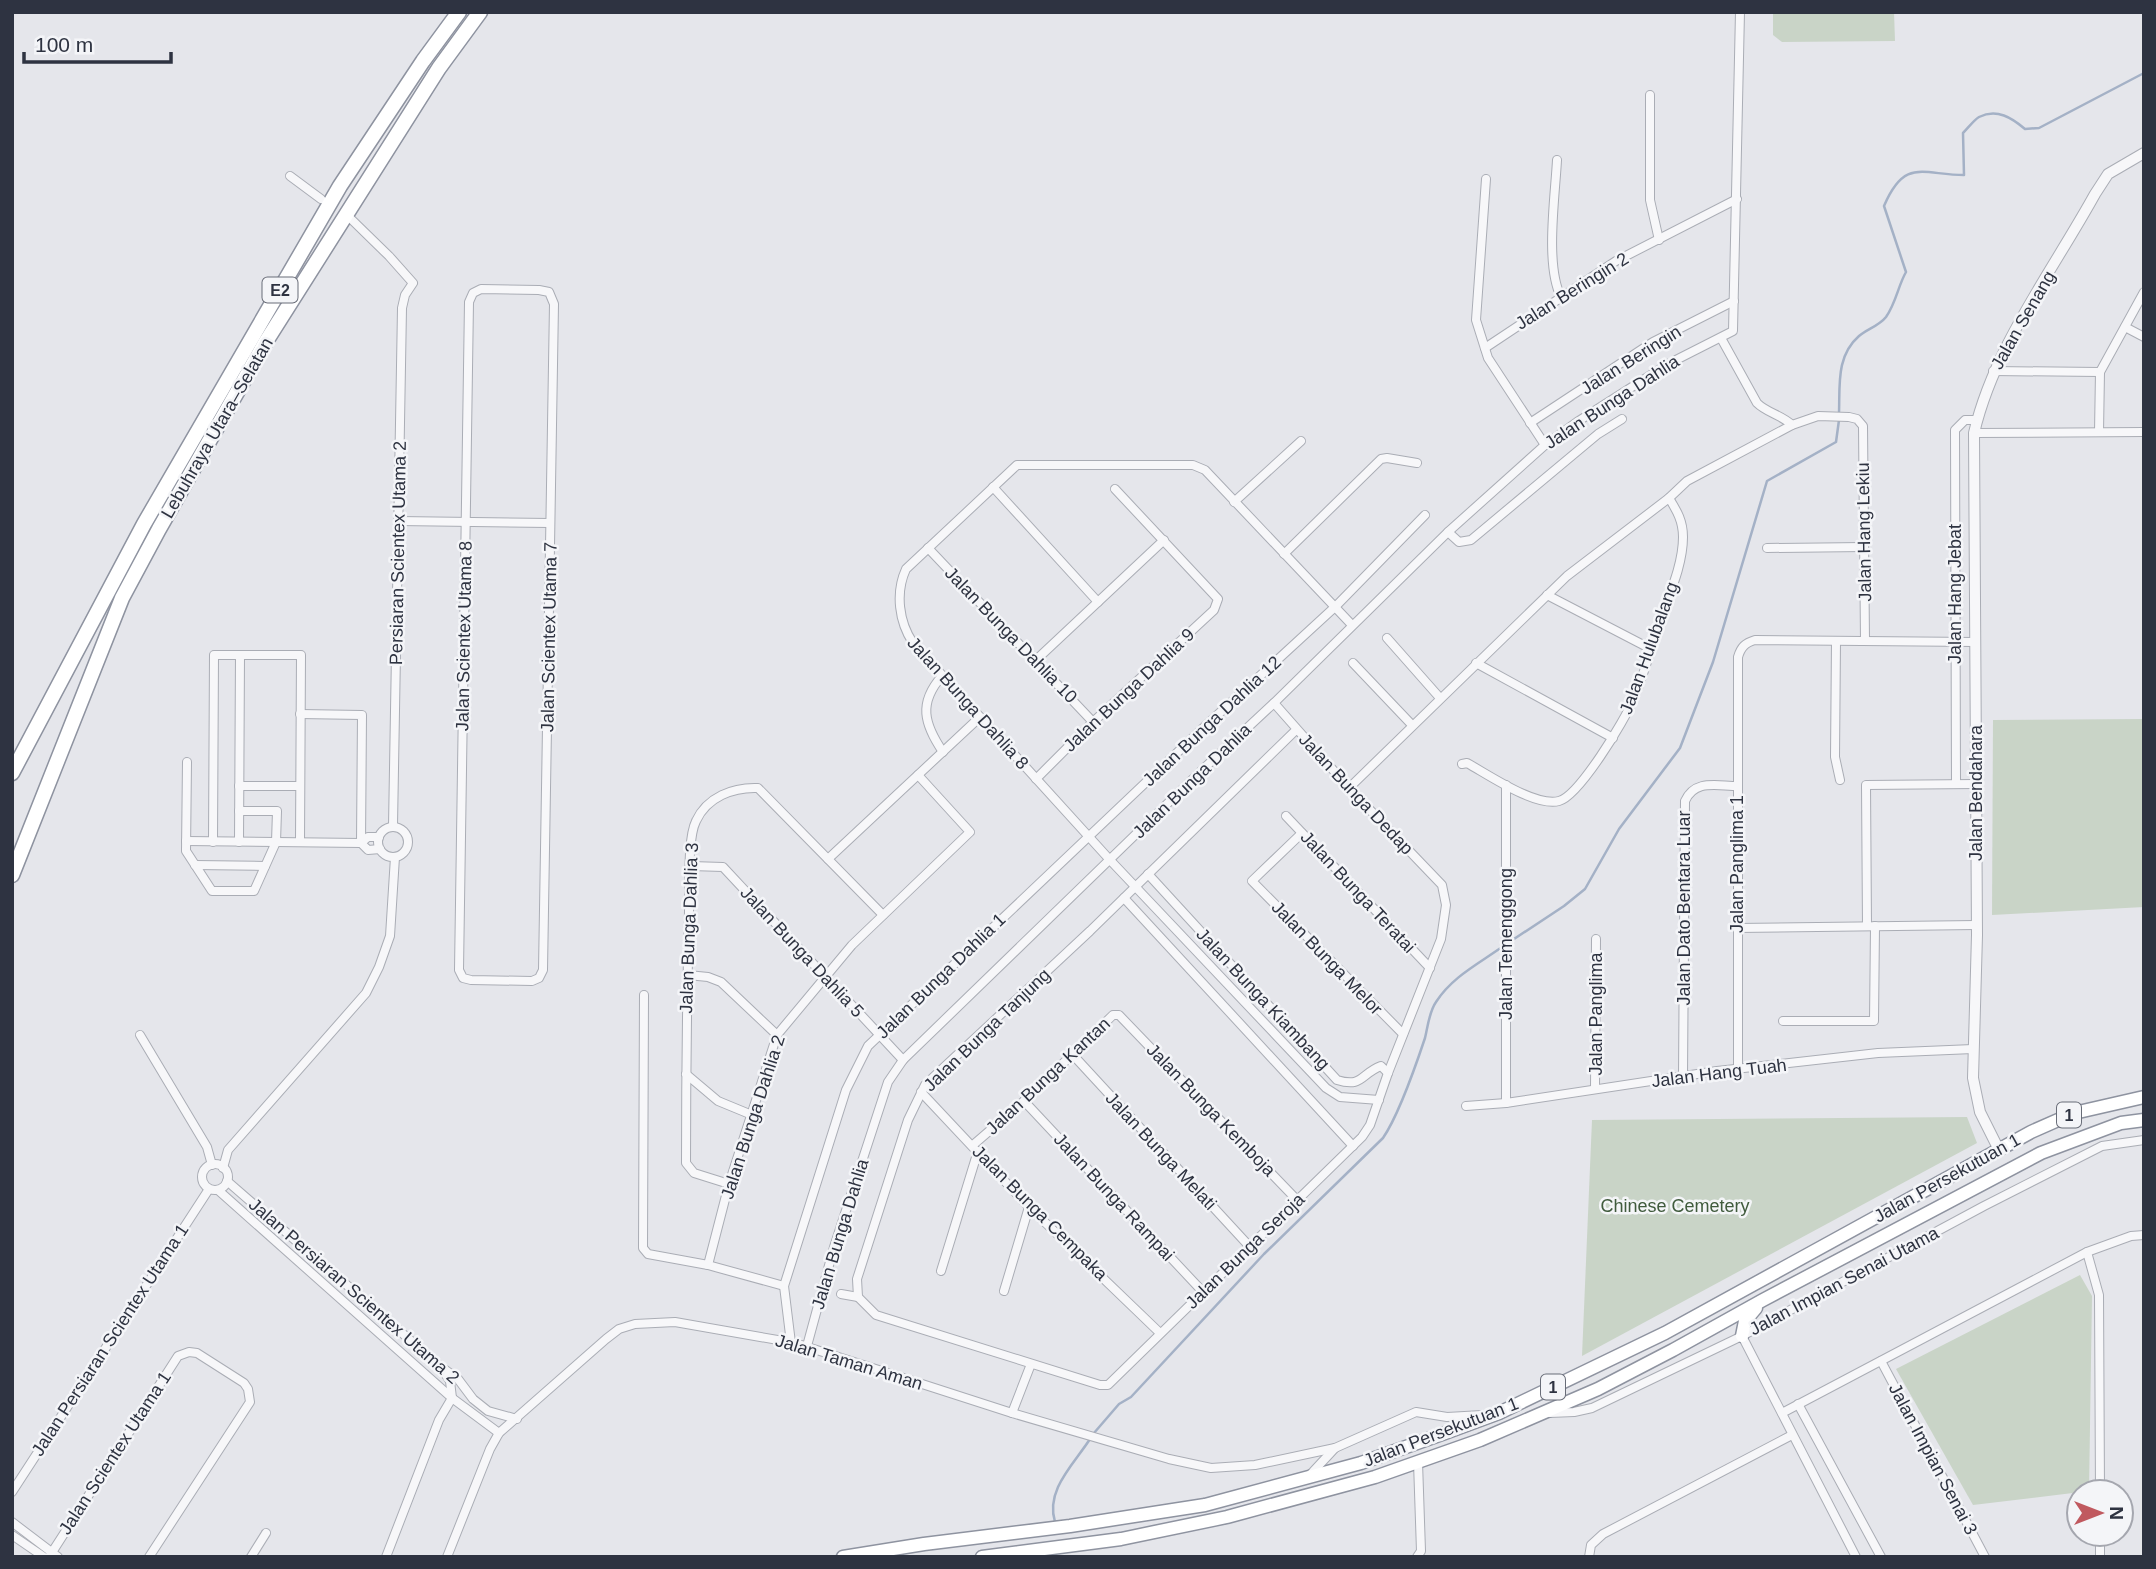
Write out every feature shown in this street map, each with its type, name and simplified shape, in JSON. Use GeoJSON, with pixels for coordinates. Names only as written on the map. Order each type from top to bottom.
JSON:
{"type":"FeatureCollection","features":[{"type":"Feature","properties":{"kind":"highway","name":"Lebuhraya Utara–Selatan"},"geometry":{"type":"LineString","coordinates":[[12,773],[144,524],[327,210],[423,61],[459,12]]}},
{"type":"Feature","properties":{"kind":"highway","name":"Lebuhraya Utara–Selatan"},"geometry":{"type":"LineString","coordinates":[[12,875],[122,598],[153,540],[265,343],[439,68],[480,12]]}},
{"type":"Feature","properties":{"kind":"highway","name":"Jalan Persekutuan 1"},"geometry":{"type":"LineString","coordinates":[[843,1557],[1205,1505],[1361,1463],[1499,1413],[1665,1333],[1998,1148],[2074,1113],[2144,1097]]}},
{"type":"Feature","properties":{"kind":"highway","name":"Jalan Persekutuan 1"},"geometry":{"type":"LineString","coordinates":[[982,1557],[1121,1539],[1227,1517],[1375,1477],[1480,1440],[1598,1389],[1663,1356],[2041,1153],[2121,1123],[2144,1120]]}},
{"type":"Feature","properties":{"kind":"highway"},"geometry":{"type":"LineString","coordinates":[[1742,1336],[1745,1321],[1763,1300]]}},
{"type":"Feature","properties":{"kind":"street"},"geometry":{"type":"LineString","coordinates":[[1734,301],[1740,12]]}},
{"type":"Feature","properties":{"kind":"street"},"geometry":{"type":"LineString","coordinates":[[1650,94],[1650,200],[1659,240]]}},
{"type":"Feature","properties":{"kind":"street","name":"Jalan Senang"},"geometry":{"type":"LineString","coordinates":[[1974,433],[1993,371],[2108,174],[2144,153]]}},
{"type":"Feature","properties":{"kind":"street"},"geometry":{"type":"LineString","coordinates":[[1557,160],[1553,267],[1555,285],[1560,297]]}},
{"type":"Feature","properties":{"kind":"street"},"geometry":{"type":"LineString","coordinates":[[289,176],[321,199]]}},
{"type":"Feature","properties":{"kind":"street"},"geometry":{"type":"LineString","coordinates":[[1486,179],[1476,320],[1488,358],[1545,445]]}},
{"type":"Feature","properties":{"kind":"street","name":"Jalan Beringin 2"},"geometry":{"type":"LineString","coordinates":[[1485,348],[1616,261],[1737,200]]}},
{"type":"Feature","properties":{"kind":"street","name":"Persiaran Scientex Utama 2"},"geometry":{"type":"LineString","coordinates":[[350,218],[413,283],[404,295],[402,308],[393,826]]}},
{"type":"Feature","properties":{"kind":"street","name":"Jalan Scientex Utama 7"},"geometry":{"type":"LineString","coordinates":[[469,302],[473,293],[481,289],[539,290],[549,292],[554,304],[543,970]]}},
{"type":"Feature","properties":{"kind":"street"},"geometry":{"type":"LineString","coordinates":[[2099,432],[2100,372],[2144,292]]}},
{"type":"Feature","properties":{"kind":"street","name":"Jalan Bunga Dahlia"},"geometry":{"type":"LineString","coordinates":[[807,1346],[834,1247],[888,1082],[903,1060],[1448,532],[1545,445],[1577,422],[1668,364],[1731,332],[1735,328],[1734,301]]}},
{"type":"Feature","properties":{"kind":"street","name":"Jalan Beringin"},"geometry":{"type":"LineString","coordinates":[[1530,423],[1653,342],[1734,301]]}},
{"type":"Feature","properties":{"kind":"street","name":"Jalan Scientex Utama 8"},"geometry":{"type":"LineString","coordinates":[[469,302],[459,970],[463,978],[471,980],[532,981],[539,978],[543,970]]}},
{"type":"Feature","properties":{"kind":"street"},"geometry":{"type":"LineString","coordinates":[[2124,327],[2144,337]]}},
{"type":"Feature","properties":{"kind":"street"},"geometry":{"type":"LineString","coordinates":[[1349,788],[1567,576],[1669,498],[1687,481],[1792,425],[1757,403],[1721,338]]}},
{"type":"Feature","properties":{"kind":"street"},"geometry":{"type":"LineString","coordinates":[[1993,371],[2100,372]]}},
{"type":"Feature","properties":{"kind":"street","name":"Jalan Hang Lekiu"},"geometry":{"type":"LineString","coordinates":[[1792,425],[1818,416],[1849,417],[1862,424],[1865,641]]}},
{"type":"Feature","properties":{"kind":"street"},"geometry":{"type":"LineString","coordinates":[[1448,532],[1459,542],[1471,540],[1598,433],[1622,419]]}},
{"type":"Feature","properties":{"kind":"street","name":"Jalan Hang Jebat"},"geometry":{"type":"LineString","coordinates":[[1956,784],[1955,430],[1965,421],[1977,420]]}},
{"type":"Feature","properties":{"kind":"street"},"geometry":{"type":"LineString","coordinates":[[1974,433],[2144,432]]}},
{"type":"Feature","properties":{"kind":"street","name":"Jalan Bendahara"},"geometry":{"type":"LineString","coordinates":[[1974,433],[1976,925],[1973,1078],[1978,1106],[1998,1148]]}},
{"type":"Feature","properties":{"kind":"street"},"geometry":{"type":"LineString","coordinates":[[1234,502],[1301,441]]}},
{"type":"Feature","properties":{"kind":"street"},"geometry":{"type":"LineString","coordinates":[[1284,554],[1381,459],[1417,463]]}},
{"type":"Feature","properties":{"kind":"street","name":"Jalan Bunga Dahlia 8"},"geometry":{"type":"LineString","coordinates":[[1353,625],[1205,470],[1193,465],[1017,465],[906,569],[900,611],[904,631],[942,676],[1088,837],[1326,1088],[1340,1097],[1379,1100]]}},
{"type":"Feature","properties":{"kind":"street"},"geometry":{"type":"LineString","coordinates":[[993,487],[1098,602]]}},
{"type":"Feature","properties":{"kind":"street"},"geometry":{"type":"LineString","coordinates":[[1035,660],[1164,540],[1115,489]]}},
{"type":"Feature","properties":{"kind":"street","name":"Jalan Hulubalang"},"geometry":{"type":"LineString","coordinates":[[1506,785],[1539,800],[1563,800],[1576,788],[1613,738],[1634,699],[1678,569],[1683,540],[1680,517],[1669,498]]}},
{"type":"Feature","properties":{"kind":"street","name":"Jalan Bunga Dahlia 12"},"geometry":{"type":"LineString","coordinates":[[1088,837],[1336,607],[1425,514]]}},
{"type":"Feature","properties":{"kind":"street"},"geometry":{"type":"LineString","coordinates":[[398,521],[550,523]]}},
{"type":"Feature","properties":{"kind":"street","name":"Jalan Bunga Dahlia 9"},"geometry":{"type":"LineString","coordinates":[[1036,779],[1214,610],[1218,599],[1164,540]]}},
{"type":"Feature","properties":{"kind":"street"},"geometry":{"type":"LineString","coordinates":[[1767,548],[1864,547]]}},
{"type":"Feature","properties":{"kind":"street","name":"Jalan Bunga Dahlia 10"},"geometry":{"type":"LineString","coordinates":[[928,548],[1093,722]]}},
{"type":"Feature","properties":{"kind":"street"},"geometry":{"type":"LineString","coordinates":[[1547,595],[1651,649]]}},
{"type":"Feature","properties":{"kind":"street"},"geometry":{"type":"LineString","coordinates":[[1387,638],[1440,698]]}},
{"type":"Feature","properties":{"kind":"street","name":"Jalan Panglima 1"},"geometry":{"type":"LineString","coordinates":[[1738,1070],[1738,657],[1744,644],[1755,640],[1836,641]]}},
{"type":"Feature","properties":{"kind":"street"},"geometry":{"type":"LineString","coordinates":[[1840,780],[1835,757],[1836,641],[1975,642]]}},
{"type":"Feature","properties":{"kind":"street"},"geometry":{"type":"LineString","coordinates":[[213,842],[214,654],[301,655],[300,842]]}},
{"type":"Feature","properties":{"kind":"street"},"geometry":{"type":"LineString","coordinates":[[239,842],[240,655]]}},
{"type":"Feature","properties":{"kind":"street"},"geometry":{"type":"LineString","coordinates":[[1353,663],[1412,726]]}},
{"type":"Feature","properties":{"kind":"street"},"geometry":{"type":"LineString","coordinates":[[1476,663],[1613,738]]}},
{"type":"Feature","properties":{"kind":"street"},"geometry":{"type":"LineString","coordinates":[[942,676],[927,696],[926,713],[935,741],[943,752]]}},
{"type":"Feature","properties":{"kind":"street","name":"Jalan Bunga Dedap"},"geometry":{"type":"LineString","coordinates":[[1274,703],[1349,788],[1440,883]]}},
{"type":"Feature","properties":{"kind":"street"},"geometry":{"type":"LineString","coordinates":[[300,714],[362,715],[361,843],[368,850],[380,849]]}},
{"type":"Feature","properties":{"kind":"street"},"geometry":{"type":"LineString","coordinates":[[828,859],[980,718]]}},
{"type":"Feature","properties":{"kind":"street","name":"Jalan Bunga Tanjung"},"geometry":{"type":"LineString","coordinates":[[858,1297],[857,1279],[908,1119],[925,1085],[1124,898],[1296,730]]}},
{"type":"Feature","properties":{"kind":"street"},"geometry":{"type":"LineString","coordinates":[[187,762],[186,850],[212,891],[254,891],[276,842],[277,811],[239,811]]}},
{"type":"Feature","properties":{"kind":"street"},"geometry":{"type":"LineString","coordinates":[[1462,764],[1467,763],[1506,785]]}},
{"type":"Feature","properties":{"kind":"street","name":"Jalan Bunga Dahlia 2"},"geometry":{"type":"LineString","coordinates":[[708,1265],[729,1184],[777,1035],[825,974],[852,945],[970,832],[918,775]]}},
{"type":"Feature","properties":{"kind":"street"},"geometry":{"type":"LineString","coordinates":[[1783,1021],[1874,1021],[1866,785],[1975,784]]}},
{"type":"Feature","properties":{"kind":"street","name":"Jalan Temenggong"},"geometry":{"type":"LineString","coordinates":[[1506,785],[1506,1103]]}},
{"type":"Feature","properties":{"kind":"street"},"geometry":{"type":"LineString","coordinates":[[239,786],[300,786]]}},
{"type":"Feature","properties":{"kind":"street","name":"Jalan Dato Bentara Luar"},"geometry":{"type":"LineString","coordinates":[[1683,1076],[1685,801],[1689,791],[1699,786],[1738,786]]}},
{"type":"Feature","properties":{"kind":"street","name":"Jalan Bunga Dahlia 3"},"geometry":{"type":"LineString","coordinates":[[729,1184],[694,1172],[687,1163],[686,1074],[692,832],[703,810],[722,795],[740,787],[758,788],[883,915]]}},
{"type":"Feature","properties":{"kind":"street","name":"Jalan Bunga Teratai"},"geometry":{"type":"LineString","coordinates":[[1286,816],[1430,968]]}},
{"type":"Feature","properties":{"kind":"street"},"geometry":{"type":"LineString","coordinates":[[400,827],[406,832],[408,848],[403,854],[387,856],[380,849],[379,837],[384,829],[400,827]]}},
{"type":"Feature","properties":{"kind":"street","name":"Jalan Bunga Melor"},"geometry":{"type":"LineString","coordinates":[[1302,832],[1252,881],[1402,1034]]}},
{"type":"Feature","properties":{"kind":"street"},"geometry":{"type":"LineString","coordinates":[[186,841],[361,843],[368,837],[379,837]]}},
{"type":"Feature","properties":{"kind":"street","name":"Jalan Bunga Dahlia 1"},"geometry":{"type":"LineString","coordinates":[[791,1343],[784,1286],[846,1090],[861,1058],[879,1034],[1088,837]]}},
{"type":"Feature","properties":{"kind":"street"},"geometry":{"type":"LineString","coordinates":[[223,1168],[228,1150],[366,993],[390,936],[395,857]]}},
{"type":"Feature","properties":{"kind":"street"},"geometry":{"type":"LineString","coordinates":[[195,865],[265,866]]}},
{"type":"Feature","properties":{"kind":"street","name":"Jalan Bunga Dahlia 5"},"geometry":{"type":"LineString","coordinates":[[691,866],[723,867],[903,1060]]}},
{"type":"Feature","properties":{"kind":"street","name":"Jalan Bunga Kiambang"},"geometry":{"type":"LineString","coordinates":[[1148,874],[1337,1080],[1350,1084],[1359,1082],[1373,1069],[1381,1066],[1388,1073]]}},
{"type":"Feature","properties":{"kind":"street","name":"Jalan Bunga Seroja"},"geometry":{"type":"LineString","coordinates":[[858,1297],[876,1315],[1100,1385],[1108,1385],[1353,1146],[1370,1125],[1402,1034],[1441,939],[1446,905],[1440,883]]}},
{"type":"Feature","properties":{"kind":"street","name":"Jalan Bunga Kiambang"},"geometry":{"type":"LineString","coordinates":[[1124,898],[1353,1146]]}},
{"type":"Feature","properties":{"kind":"street"},"geometry":{"type":"LineString","coordinates":[[1737,928],[1976,925]]}},
{"type":"Feature","properties":{"kind":"street","name":"Jalan Panglima"},"geometry":{"type":"LineString","coordinates":[[1595,1088],[1596,939]]}},
{"type":"Feature","properties":{"kind":"street"},"geometry":{"type":"LineString","coordinates":[[688,975],[720,982],[777,1035]]}},
{"type":"Feature","properties":{"kind":"street"},"geometry":{"type":"LineString","coordinates":[[644,995],[643,1248],[648,1254],[708,1265],[784,1286]]}},
{"type":"Feature","properties":{"kind":"street","name":"Jalan Bunga Kantan"},"geometry":{"type":"LineString","coordinates":[[976,1148],[1113,1015],[1125,1019]]}},
{"type":"Feature","properties":{"kind":"street","name":"Jalan Bunga Kemboja"},"geometry":{"type":"LineString","coordinates":[[1125,1019],[1297,1200]]}},
{"type":"Feature","properties":{"kind":"street"},"geometry":{"type":"LineString","coordinates":[[140,1035],[207,1147],[212,1165]]}},
{"type":"Feature","properties":{"kind":"street","name":"Jalan Hang Tuah"},"geometry":{"type":"LineString","coordinates":[[1466,1106],[1506,1103],[1683,1076],[1878,1053],[1973,1049]]}},
{"type":"Feature","properties":{"kind":"street","name":"Jalan Bunga Melati"},"geometry":{"type":"LineString","coordinates":[[1073,1055],[1250,1247]]}},
{"type":"Feature","properties":{"kind":"street"},"geometry":{"type":"LineString","coordinates":[[686,1074],[718,1101],[752,1115]]}},
{"type":"Feature","properties":{"kind":"street","name":"Jalan Bunga Cempaka"},"geometry":{"type":"LineString","coordinates":[[921,1092],[1030,1207],[1160,1333]]}},
{"type":"Feature","properties":{"kind":"street","name":"Jalan Bunga Rampai"},"geometry":{"type":"LineString","coordinates":[[1024,1101],[1203,1293]]}},
{"type":"Feature","properties":{"kind":"street","name":"Jalan Impian Senai Utama"},"geometry":{"type":"LineString","coordinates":[[1541,1413],[1574,1412],[1592,1408],[1742,1336],[2102,1146],[2144,1140]]}},
{"type":"Feature","properties":{"kind":"street"},"geometry":{"type":"LineString","coordinates":[[941,1271],[976,1148]]}},
{"type":"Feature","properties":{"kind":"street"},"geometry":{"type":"LineString","coordinates":[[212,1165],[223,1168],[227,1181],[214,1189],[202,1181],[202,1174],[212,1165]]}},
{"type":"Feature","properties":{"kind":"street","name":"Jalan Persiaran Scientex Utama 2"},"geometry":{"type":"LineString","coordinates":[[227,1181],[458,1379],[473,1399],[488,1411],[517,1419]]}},
{"type":"Feature","properties":{"kind":"street","name":"Jalan Persiaran Scientex Utama 2"},"geometry":{"type":"LineString","coordinates":[[214,1189],[452,1398],[499,1433]]}},
{"type":"Feature","properties":{"kind":"street","name":"Jalan Persiaran Scientex Utama 1"},"geometry":{"type":"LineString","coordinates":[[12,1492],[214,1189]]}},
{"type":"Feature","properties":{"kind":"street"},"geometry":{"type":"LineString","coordinates":[[1004,1291],[1030,1207]]}},
{"type":"Feature","properties":{"kind":"street"},"geometry":{"type":"LineString","coordinates":[[1782,1413],[2087,1252],[2144,1234]]}},
{"type":"Feature","properties":{"kind":"street"},"geometry":{"type":"LineString","coordinates":[[2087,1252],[2099,1295],[2100,1478]]}},
{"type":"Feature","properties":{"kind":"street"},"geometry":{"type":"LineString","coordinates":[[841,1294],[858,1297]]}},
{"type":"Feature","properties":{"kind":"street","name":"Jalan Taman Aman"},"geometry":{"type":"LineString","coordinates":[[448,1557],[490,1449],[499,1433],[606,1339],[619,1329],[635,1324],[675,1322],[742,1332],[807,1346],[1012,1413],[1169,1459],[1211,1468],[1255,1465],[1335,1448]]}},
{"type":"Feature","properties":{"kind":"street"},"geometry":{"type":"LineString","coordinates":[[1742,1336],[1856,1557]]}},
{"type":"Feature","properties":{"kind":"street","name":"Jalan Scientex Utama 1"},"geometry":{"type":"LineString","coordinates":[[50,1556],[178,1356],[197,1353],[244,1383],[250,1395],[247,1408],[149,1557]]}},
{"type":"Feature","properties":{"kind":"street","name":"Jalan Impian Senai 3"},"geometry":{"type":"LineString","coordinates":[[1881,1361],[1985,1557]]}},
{"type":"Feature","properties":{"kind":"street"},"geometry":{"type":"LineString","coordinates":[[1012,1413],[1031,1364]]}},
{"type":"Feature","properties":{"kind":"street"},"geometry":{"type":"LineString","coordinates":[[386,1557],[439,1420],[452,1398],[450,1381],[440,1366]]}},
{"type":"Feature","properties":{"kind":"street"},"geometry":{"type":"LineString","coordinates":[[1798,1404],[1881,1557]]}},
{"type":"Feature","properties":{"kind":"street"},"geometry":{"type":"LineString","coordinates":[[1309,1476],[1335,1448],[1416,1412],[1463,1417],[1499,1413]]}},
{"type":"Feature","properties":{"kind":"street"},"geometry":{"type":"LineString","coordinates":[[1589,1557],[1591,1545],[1602,1534],[1793,1435]]}},
{"type":"Feature","properties":{"kind":"street"},"geometry":{"type":"LineString","coordinates":[[1419,1462],[1420,1555]]}},
{"type":"Feature","properties":{"kind":"street"},"geometry":{"type":"LineString","coordinates":[[12,1522],[50,1556]]}},
{"type":"Feature","properties":{"kind":"street"},"geometry":{"type":"LineString","coordinates":[[251,1557],[266,1533]]}},
{"type":"Feature","properties":{"kind":"street"},"geometry":{"type":"LineString","coordinates":[[12,1535],[50,1556]]}},
{"type":"Feature","properties":{"kind":"green space"},"geometry":{"type":"Polygon","coordinates":[[[1773,12],[1894,12],[1895,41],[1782,42],[1773,35],[1773,12]]]}},
{"type":"Feature","properties":{"kind":"green space"},"geometry":{"type":"Polygon","coordinates":[[[2144,719],[2144,907],[1992,915],[1993,720],[2144,719]]]}},
{"type":"Feature","properties":{"kind":"green space","name":"Chinese Cemetery"},"geometry":{"type":"Polygon","coordinates":[[[1967,1117],[1977,1143],[1582,1356],[1592,1120],[1967,1117]]]}},
{"type":"Feature","properties":{"kind":"green space"},"geometry":{"type":"Polygon","coordinates":[[[2080,1275],[2092,1296],[2089,1478],[2065,1478],[2065,1494],[1973,1505],[1896,1369],[2080,1275]]]}},
{"type":"Feature","properties":{"kind":"waterway"},"geometry":{"type":"LineString","coordinates":[[1839,413],[1841,372],[1846,353],[1859,336],[1886,317],[1906,272],[1884,206],[1900,180],[1916,172],[1964,175],[1963,133],[1979,117],[1998,114],[2025,129],[2039,128],[2144,73]]}},
{"type":"Feature","properties":{"kind":"waterway"},"geometry":{"type":"LineString","coordinates":[[1508,943],[1585,889],[1619,829],[1680,748],[1713,662],[1767,481],[1836,442],[1839,420]]}},
{"type":"Feature","properties":{"kind":"waterway"},"geometry":{"type":"LineString","coordinates":[[1094,1433],[1264,1254],[1383,1138],[1406,1090],[1436,1002],[1458,978],[1502,947]]}},
{"type":"Feature","properties":{"kind":"waterway"},"geometry":{"type":"LineString","coordinates":[[1055,1522],[1053,1510],[1057,1488],[1090,1439]]}}]}
